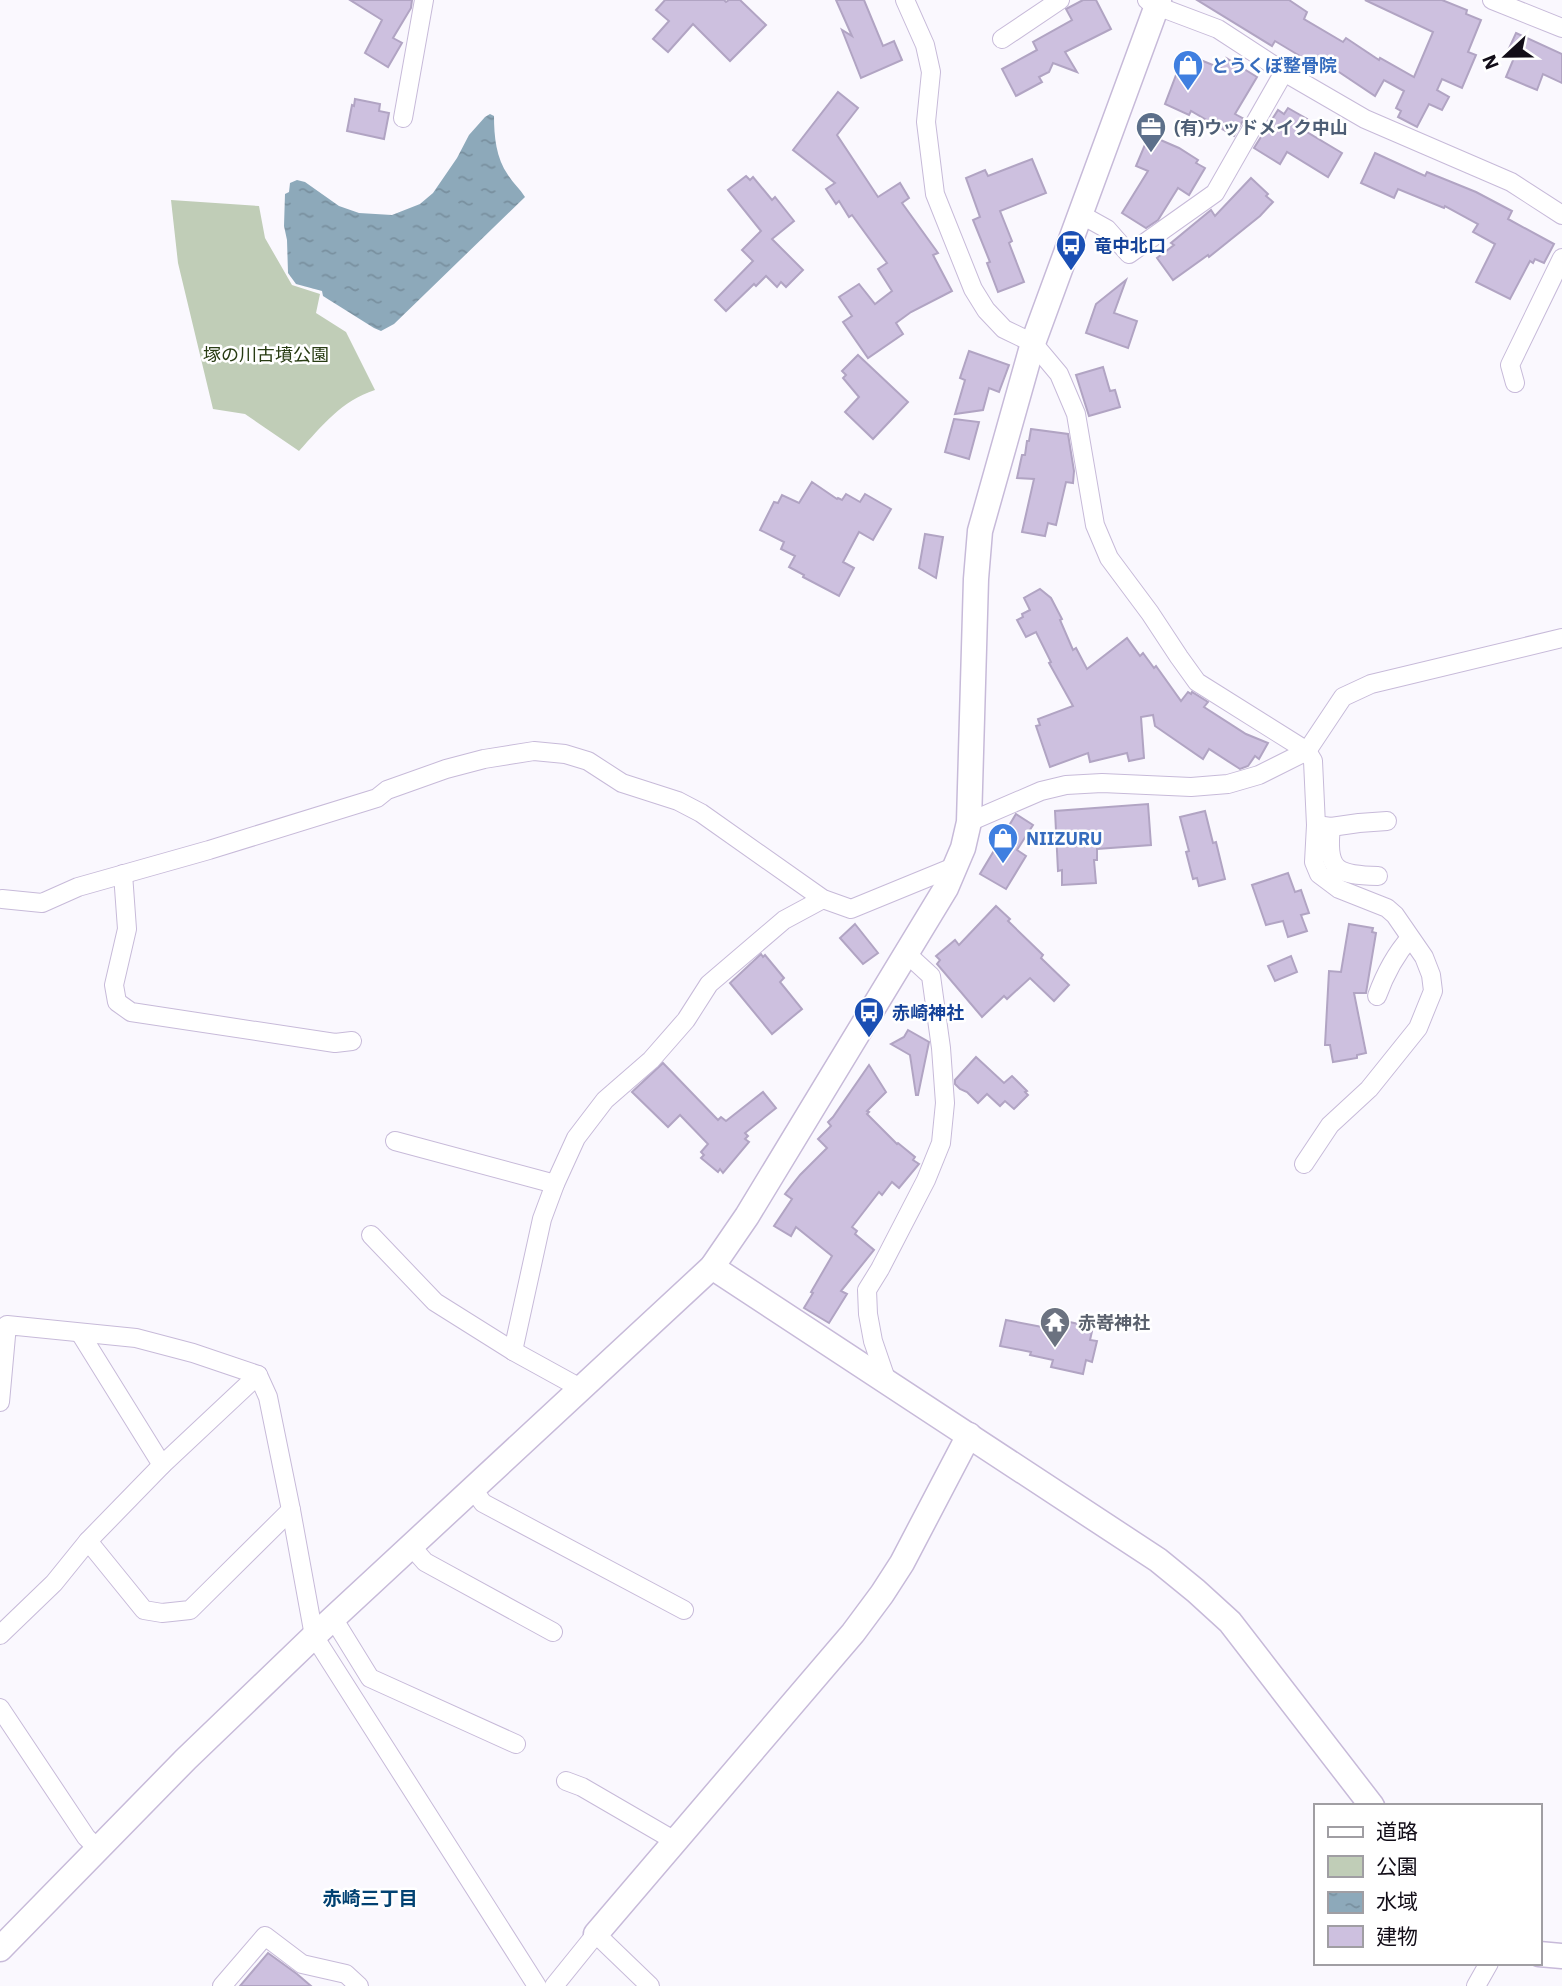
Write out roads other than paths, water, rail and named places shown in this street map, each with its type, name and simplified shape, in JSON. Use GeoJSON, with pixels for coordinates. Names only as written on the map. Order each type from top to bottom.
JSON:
{"type":"FeatureCollection","features":[{"type":"Feature","properties":{"kind":"street"},"geometry":{"type":"LineString","coordinates":[[403,118],[424,0]]}},
{"type":"Feature","properties":{"kind":"street"},"geometry":{"type":"LineString","coordinates":[[905,0],[925,45],[931,72],[926,122],[935,194],[973,289],[986,310],[1004,329],[1033,343],[1059,374],[1076,414],[1095,525],[1109,558],[1197,682],[1307,751],[1313,761],[1330,859],[1346,874],[1378,876]]}},
{"type":"Feature","properties":{"kind":"street"},"geometry":{"type":"LineString","coordinates":[[1002,39],[1060,0]]}},
{"type":"Feature","properties":{"kind":"street"},"geometry":{"type":"LineString","coordinates":[[1492,0],[1562,28]]}},
{"type":"Feature","properties":{"kind":"street"},"geometry":{"type":"LineString","coordinates":[[2,1943],[186,1759],[314,1636],[712,1267],[747,1216],[946,888],[963,848],[968,822],[980,531],[1033,343],[1154,2],[1218,29],[1284,72],[1365,119],[1511,181],[1562,215]]}},
{"type":"Feature","properties":{"kind":"street"},"geometry":{"type":"LineString","coordinates":[[1080,214],[1107,229],[1129,254],[1216,193],[1284,72]]}},
{"type":"Feature","properties":{"kind":"street"},"geometry":{"type":"LineString","coordinates":[[1515,383],[1510,365],[1562,258]]}},
{"type":"Feature","properties":{"kind":"street"},"geometry":{"type":"LineString","coordinates":[[968,822],[1041,791],[1066,785],[1102,783],[1191,787],[1228,784],[1259,775],[1307,751],[1343,697],[1371,684],[1562,638]]}},
{"type":"Feature","properties":{"kind":"street"},"geometry":{"type":"LineString","coordinates":[[2,899],[42,904],[78,887],[284,828],[377,798],[387,790],[446,769],[484,759],[534,751],[565,754],[588,761],[622,783],[678,801],[701,813],[823,899],[851,909],[956,866]]}},
{"type":"Feature","properties":{"kind":"street"},"geometry":{"type":"LineString","coordinates":[[1324,826],[1388,821]]}},
{"type":"Feature","properties":{"kind":"street"},"geometry":{"type":"LineString","coordinates":[[1304,1164],[1330,1125],[1368,1089],[1418,1028],[1433,991],[1432,975],[1424,957],[1395,915],[1387,908],[1339,889],[1319,873],[1314,862],[1324,826]]}},
{"type":"Feature","properties":{"kind":"street"},"geometry":{"type":"LineString","coordinates":[[123,874],[127,929],[114,985],[117,1002],[131,1012],[335,1043],[352,1041]]}},
{"type":"Feature","properties":{"kind":"street"},"geometry":{"type":"LineString","coordinates":[[513,1351],[542,1219],[576,1138],[606,1100],[651,1060],[686,1020],[709,984],[785,920],[823,899]]}},
{"type":"Feature","properties":{"kind":"street"},"geometry":{"type":"LineString","coordinates":[[1377,996],[1391,963],[1410,938]]}},
{"type":"Feature","properties":{"kind":"street"},"geometry":{"type":"LineString","coordinates":[[887,1382],[873,1341],[867,1290],[926,1180],[941,1143],[945,1102],[941,1048],[930,976],[906,953]]}},
{"type":"Feature","properties":{"kind":"street"},"geometry":{"type":"LineString","coordinates":[[395,1140],[555,1184]]}},
{"type":"Feature","properties":{"kind":"street"},"geometry":{"type":"LineString","coordinates":[[371,1235],[435,1302],[513,1351],[582,1389]]}},
{"type":"Feature","properties":{"kind":"street"},"geometry":{"type":"LineString","coordinates":[[712,1267],[1158,1560],[1230,1622],[1370,1804]]}},
{"type":"Feature","properties":{"kind":"street"},"geometry":{"type":"LineString","coordinates":[[1,1397],[7,1325],[136,1338],[194,1353],[258,1375],[268,1397],[292,1510],[314,1636],[537,1986]]}},
{"type":"Feature","properties":{"kind":"street"},"geometry":{"type":"LineString","coordinates":[[80,1333],[162,1465]]}},
{"type":"Feature","properties":{"kind":"street"},"geometry":{"type":"LineString","coordinates":[[0,1635],[54,1583],[88,1541],[162,1465],[258,1375]]}},
{"type":"Feature","properties":{"kind":"street"},"geometry":{"type":"LineString","coordinates":[[554,1986],[853,1633],[902,1563],[969,1435]]}},
{"type":"Feature","properties":{"kind":"street"},"geometry":{"type":"LineString","coordinates":[[473,1489],[484,1503],[684,1610]]}},
{"type":"Feature","properties":{"kind":"street"},"geometry":{"type":"LineString","coordinates":[[88,1541],[144,1609],[162,1613],[190,1610],[292,1510]]}},
{"type":"Feature","properties":{"kind":"street"},"geometry":{"type":"LineString","coordinates":[[411,1546],[425,1562],[553,1632]]}},
{"type":"Feature","properties":{"kind":"street"},"geometry":{"type":"LineString","coordinates":[[333,1618],[370,1678],[516,1744]]}},
{"type":"Feature","properties":{"kind":"street"},"geometry":{"type":"LineString","coordinates":[[0,1708],[86,1837],[98,1849]]}},
{"type":"Feature","properties":{"kind":"street"},"geometry":{"type":"LineString","coordinates":[[566,1781],[582,1787],[675,1841]]}},
{"type":"Feature","properties":{"kind":"street"},"geometry":{"type":"LineString","coordinates":[[596,1934],[650,1986]]}},
{"type":"Feature","properties":{"kind":"street"},"geometry":{"type":"LineString","coordinates":[[222,1986],[265,1936],[302,1964],[347,1982]]}},
{"type":"Feature","properties":{"kind":"street"},"geometry":{"type":"LineString","coordinates":[[1541,1954],[1562,1956]]}},
{"type":"Feature","properties":{"kind":"street"},"geometry":{"type":"LineString","coordinates":[[1476,1986],[1488,1965]]}},
{"type":"Feature","properties":{"kind":"water"},"geometry":{"type":"Polygon","coordinates":[[[490,114],[494,116],[498,154],[510,178],[525,197],[394,324],[381,331],[323,296],[322,291],[296,284],[288,273],[284,226],[285,194],[289,192],[290,183],[297,180],[305,182],[339,206],[359,213],[392,215],[420,204],[433,193],[469,135],[490,114]]]}},
{"type":"Feature","properties":{"kind":"place","name":"とうくぼ整骨院"},"geometry":{"type":"Point","coordinates":[1188,92]}},
{"type":"Feature","properties":{"kind":"place","name":"(有)ウッドメイク中山"},"geometry":{"type":"Point","coordinates":[1151,154]}},
{"type":"Feature","properties":{"kind":"place","name":"竜中北口"},"geometry":{"type":"Point","coordinates":[1071,272]}},
{"type":"Feature","properties":{"kind":"place","name":"NIIZURU"},"geometry":{"type":"Point","coordinates":[1003,865]}},
{"type":"Feature","properties":{"kind":"place","name":"赤崎神社"},"geometry":{"type":"Point","coordinates":[869,1039]}},
{"type":"Feature","properties":{"kind":"place","name":"赤嵜神社"},"geometry":{"type":"Point","coordinates":[1055,1349]}},
{"type":"Feature","properties":{"kind":"district","name":"赤崎三丁目"},"geometry":{"type":"Point","coordinates":[370,1898]}},
{"type":"Feature","properties":{"kind":"park label","name":"塚の川古墳公園"},"geometry":{"type":"Point","coordinates":[266,354]}}]}
